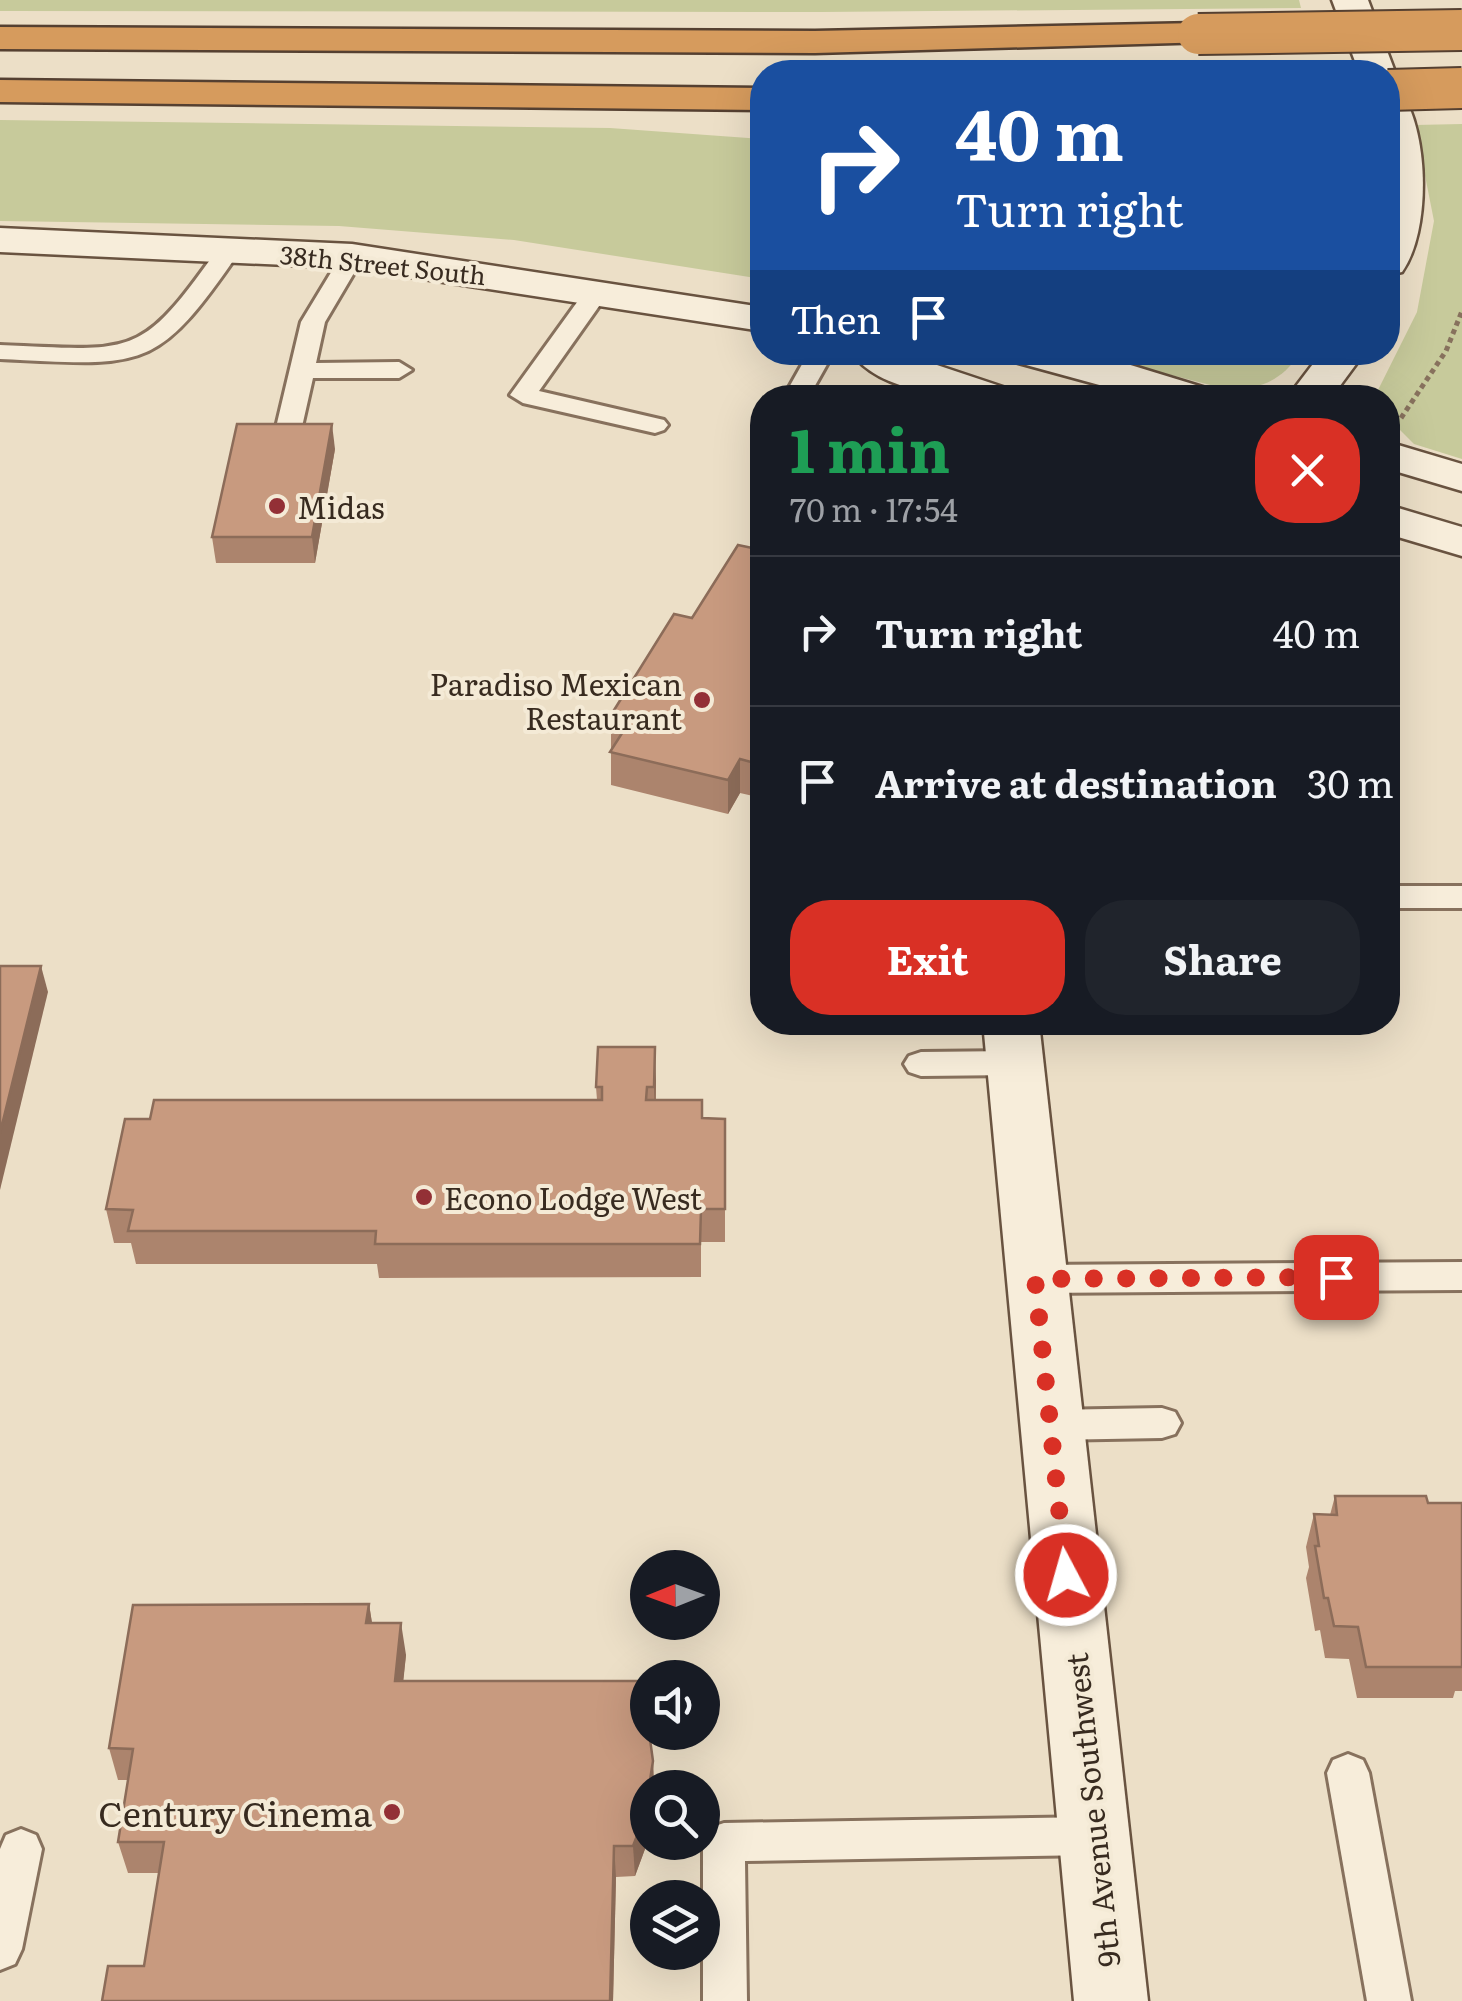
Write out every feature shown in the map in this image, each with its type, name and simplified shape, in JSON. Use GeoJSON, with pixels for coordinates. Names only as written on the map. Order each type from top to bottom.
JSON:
{"type":"FeatureCollection","features":[{"type":"Feature","properties":{"kind":"highway"},"geometry":{"type":"LineString","coordinates":[[0,38],[815,42],[1462,30]]}},
{"type":"Feature","properties":{"kind":"highway"},"geometry":{"type":"LineString","coordinates":[[1400,90],[1462,88]]}},
{"type":"Feature","properties":{"kind":"highway"},"geometry":{"type":"LineString","coordinates":[[0,91],[750,99]]}},
{"type":"Feature","properties":{"kind":"street"},"geometry":{"type":"LineString","coordinates":[[1350,0],[1372,60]]}},
{"type":"Feature","properties":{"kind":"street"},"geometry":{"type":"LineString","coordinates":[[1400,149],[1400,217]]}},
{"type":"Feature","properties":{"kind":"street","name":"38th Street South"},"geometry":{"type":"LineString","coordinates":[[0,240],[352,256],[750,317]]}},
{"type":"Feature","properties":{"kind":"street"},"geometry":{"type":"LineString","coordinates":[[889,365],[953,385]]}},
{"type":"Feature","properties":{"kind":"street"},"geometry":{"type":"LineString","coordinates":[[1084,365],[1151,385]]}},
{"type":"Feature","properties":{"kind":"street"},"geometry":{"type":"LineString","coordinates":[[1318,385],[1334,365]]}},
{"type":"Feature","properties":{"kind":"street"},"geometry":{"type":"LineString","coordinates":[[1400,449],[1462,478]]}},
{"type":"Feature","properties":{"kind":"street"},"geometry":{"type":"LineString","coordinates":[[1400,522],[1462,542]]}},
{"type":"Feature","properties":{"kind":"street","name":"9th Avenue Southwest"},"geometry":{"type":"LineString","coordinates":[[1013,1043],[1111,2001]]}},
{"type":"Feature","properties":{"kind":"lane"},"geometry":{"type":"LineString","coordinates":[[0,352],[106,354],[150,344],[181,315],[230,248]]}},
{"type":"Feature","properties":{"kind":"lane"},"geometry":{"type":"LineString","coordinates":[[286,440],[313,322],[352,256]]}},
{"type":"Feature","properties":{"kind":"lane"},"geometry":{"type":"LineString","coordinates":[[597,292],[523,396],[654,426]]}},
{"type":"Feature","properties":{"kind":"lane"},"geometry":{"type":"LineString","coordinates":[[302,370],[400,370]]}},
{"type":"Feature","properties":{"kind":"lane"},"geometry":{"type":"LineString","coordinates":[[1400,897],[1462,896]]}},
{"type":"Feature","properties":{"kind":"lane"},"geometry":{"type":"LineString","coordinates":[[920,1064],[1013,1043]]}},
{"type":"Feature","properties":{"kind":"lane"},"geometry":{"type":"LineString","coordinates":[[1035,1279],[1462,1276]]}},
{"type":"Feature","properties":{"kind":"lane"},"geometry":{"type":"LineString","coordinates":[[1051,1425],[1162,1423]]}},
{"type":"Feature","properties":{"kind":"lane"},"geometry":{"type":"LineString","coordinates":[[1348,1773],[1390,2001]]}},
{"type":"Feature","properties":{"kind":"lane"},"geometry":{"type":"LineString","coordinates":[[724,2001],[724,1842],[1094,1836]]}},
{"type":"Feature","properties":{"kind":"lane"},"geometry":{"type":"LineString","coordinates":[[0,1950],[21,1849]]}},
{"type":"Feature","properties":{"kind":"path"},"geometry":{"type":"LineString","coordinates":[[1400,427],[1446,351],[1462,311]]}},
{"type":"Feature","properties":{"kind":"green space"},"geometry":{"type":"Polygon","coordinates":[[[0,0],[1299,0],[1301,8],[0,11],[0,0]]]}},
{"type":"Feature","properties":{"kind":"green space"},"geometry":{"type":"Polygon","coordinates":[[[0,120],[610,128],[750,138],[750,277],[514,240],[339,226],[0,221],[0,120]]]}},
{"type":"Feature","properties":{"kind":"green space"},"geometry":{"type":"Polygon","coordinates":[[[1462,124],[1462,459],[1414,444],[1400,430],[1400,385],[1380,385],[1390,365],[1400,365],[1400,346],[1417,312],[1434,221],[1415,125],[1462,124]]]}},
{"type":"Feature","properties":{"kind":"green space"},"geometry":{"type":"Polygon","coordinates":[[[1132,365],[1290,365],[1271,381],[1258,385],[1210,385],[1132,365]]]}},
{"type":"Feature","properties":{"kind":"building","name":"Midas"},"geometry":{"type":"Polygon","coordinates":[[[237,424],[332,424],[312,537],[212,537],[237,424]]]}},
{"type":"Feature","properties":{"kind":"building","name":"Paradiso Mexican Restaurant"},"geometry":{"type":"Polygon","coordinates":[[[738,545],[750,548],[750,762],[740,759],[728,780],[610,752],[631,719],[611,715],[674,614],[692,618],[738,545]]]}},
{"type":"Feature","properties":{"kind":"building"},"geometry":{"type":"Polygon","coordinates":[[[0,966],[41,966],[0,1133],[0,966]]]}},
{"type":"Feature","properties":{"kind":"building","name":"Econo Lodge West"},"geometry":{"type":"Polygon","coordinates":[[[598,1047],[655,1047],[654,1087],[647,1087],[646,1100],[702,1100],[702,1118],[725,1119],[725,1209],[701,1209],[700,1244],[375,1244],[376,1231],[128,1231],[133,1210],[106,1209],[125,1119],[150,1119],[154,1100],[602,1100],[602,1087],[596,1087],[598,1047]]]}},
{"type":"Feature","properties":{"kind":"building"},"geometry":{"type":"Polygon","coordinates":[[[1335,1496],[1426,1496],[1428,1503],[1462,1503],[1462,1667],[1366,1667],[1358,1627],[1334,1626],[1328,1598],[1324,1598],[1314,1514],[1337,1515],[1335,1496]]]}},
{"type":"Feature","properties":{"kind":"building","name":"Century Cinema"},"geometry":{"type":"Polygon","coordinates":[[[369,1604],[366,1623],[401,1623],[395,1681],[630,1681],[630,1750],[651,1750],[653,1761],[652,1770],[630,1770],[630,1846],[614,1846],[610,2001],[102,2001],[108,1966],[144,1966],[164,1842],[118,1842],[133,1749],[109,1748],[133,1605],[369,1604]]]}},
{"type":"Feature","properties":{"kind":"place","name":"Midas"},"geometry":{"type":"Point","coordinates":[277,506]}},
{"type":"Feature","properties":{"kind":"place","name":"Paradiso Mexican Restaurant"},"geometry":{"type":"Point","coordinates":[702,700]}},
{"type":"Feature","properties":{"kind":"place","name":"Econo Lodge West"},"geometry":{"type":"Point","coordinates":[424,1197]}},
{"type":"Feature","properties":{"kind":"place","name":"Century Cinema"},"geometry":{"type":"Point","coordinates":[392,1812]}},
{"type":"Feature","properties":{"kind":"route"},"geometry":{"type":"LineString","coordinates":[[1066,1575],[1035,1279],[1336,1277]]}}]}
